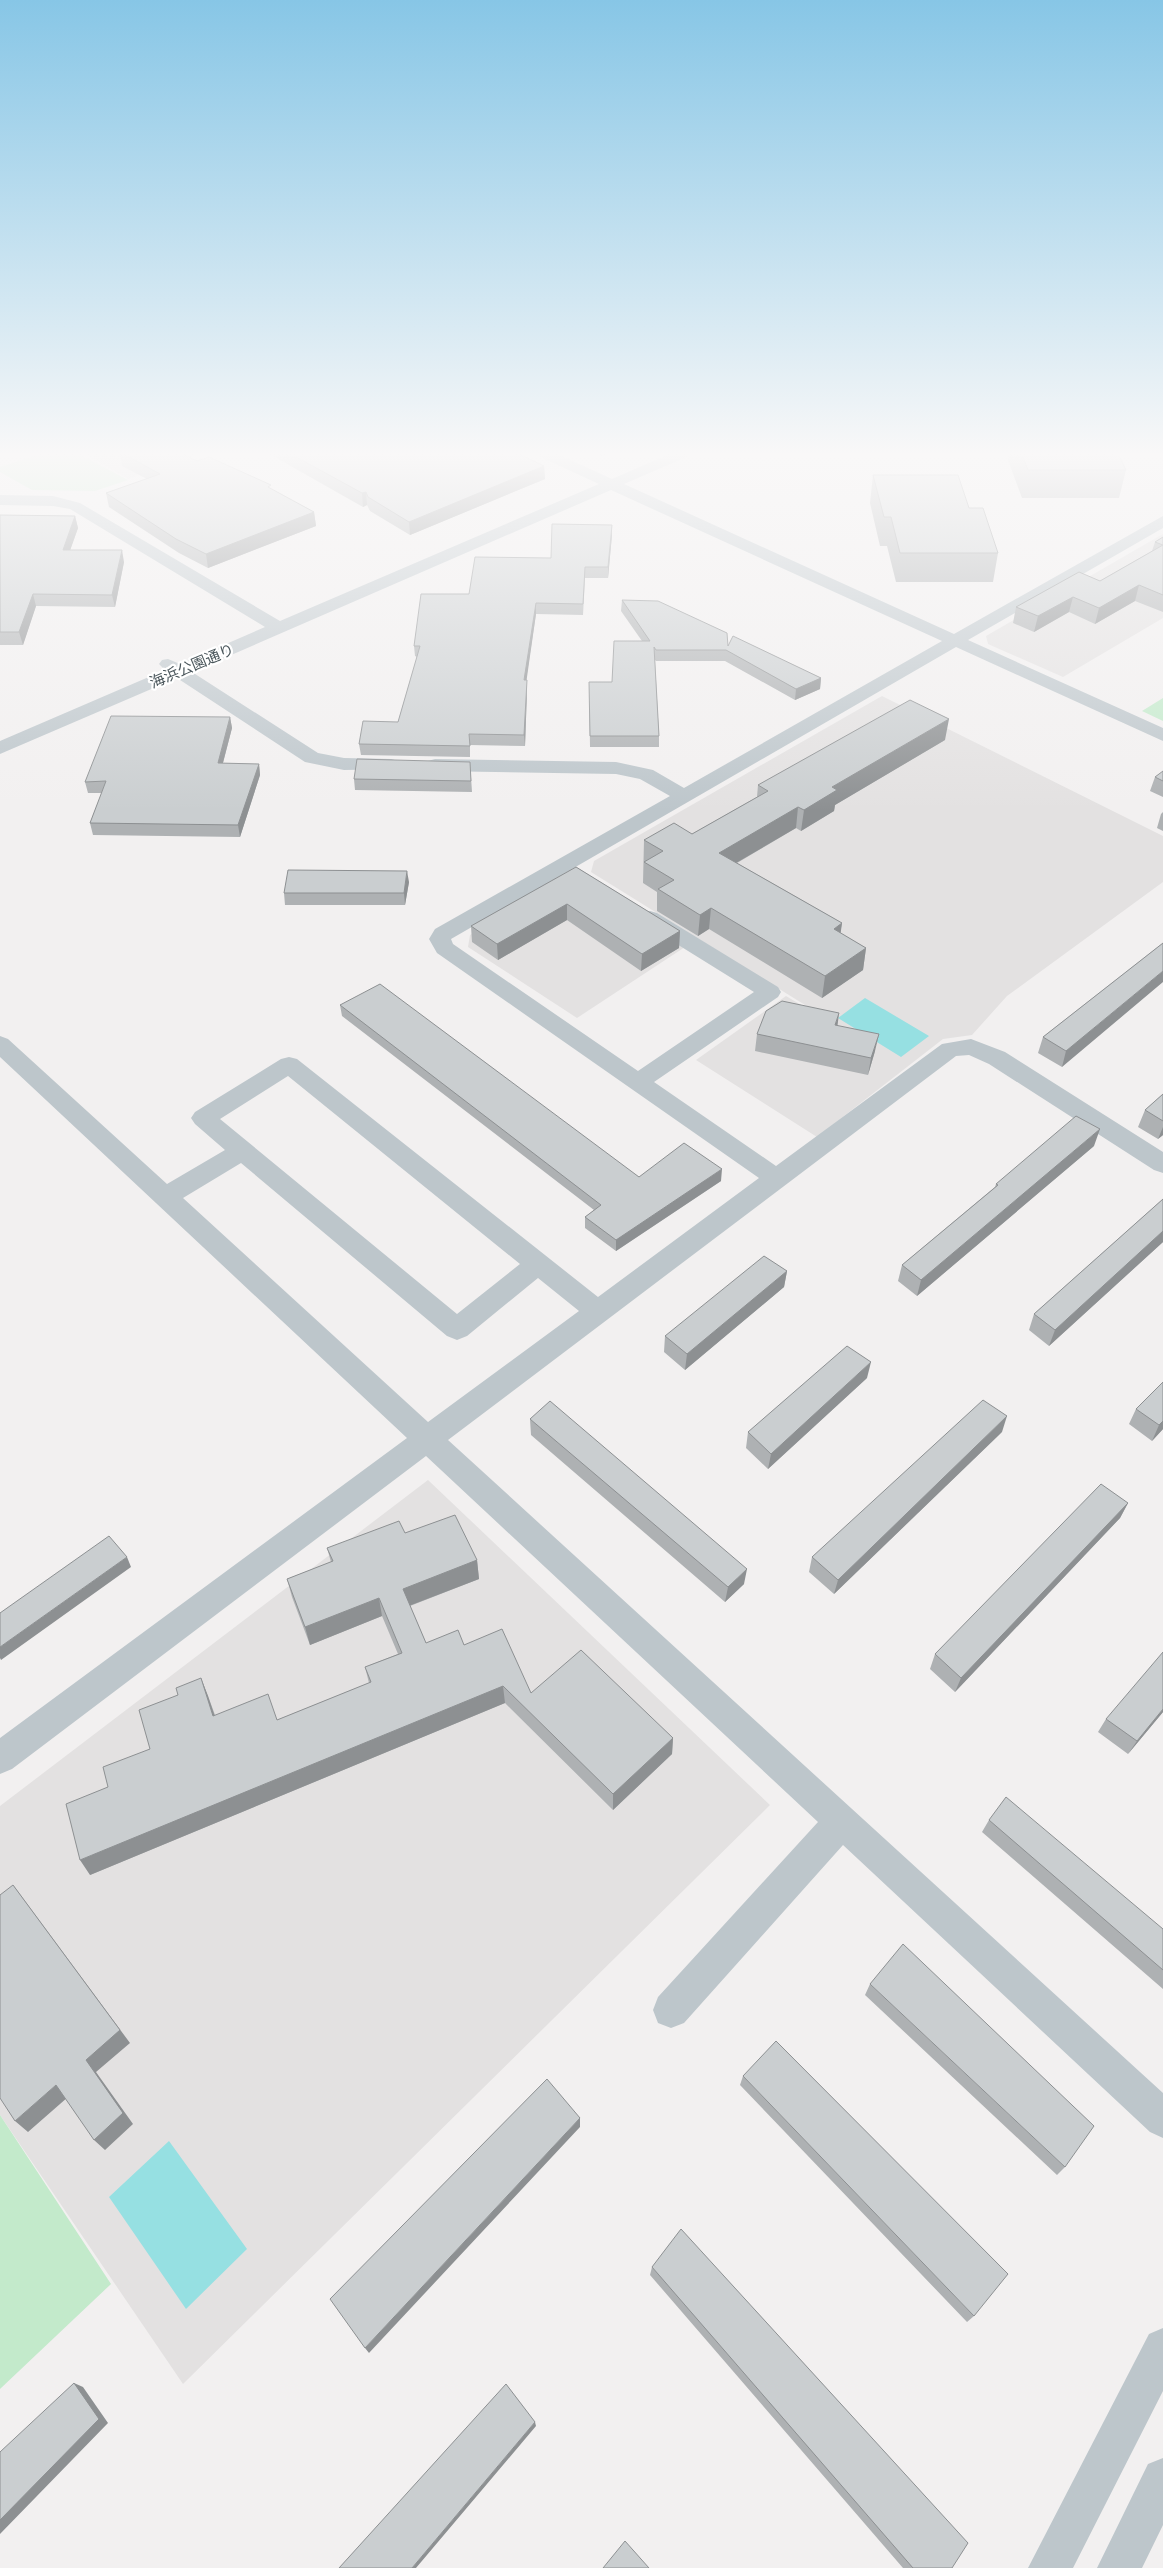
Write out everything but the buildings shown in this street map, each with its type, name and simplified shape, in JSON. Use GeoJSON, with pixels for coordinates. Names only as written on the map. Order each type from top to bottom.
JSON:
{"type":"FeatureCollection","features":[{"type":"Feature","properties":{"kind":"street"},"geometry":{"type":"LineString","coordinates":[[185,572],[273,625]]}},
{"type":"Feature","properties":{"kind":"street","name":"海浜公園通り"},"geometry":{"type":"LineString","coordinates":[[0,748],[173,668],[396,572]]}},
{"type":"Feature","properties":{"kind":"street"},"geometry":{"type":"LineString","coordinates":[[804,572],[1163,735]]}},
{"type":"Feature","properties":{"kind":"street"},"geometry":{"type":"LineString","coordinates":[[776,1178],[441,943],[443,934],[449,928],[1074,572]]}},
{"type":"Feature","properties":{"kind":"street","name":"海浜公園通り"},"geometry":{"type":"LineString","coordinates":[[0,735],[173,668]]}},
{"type":"Feature","properties":{"kind":"street"},"geometry":{"type":"LineString","coordinates":[[173,668],[312,758],[344,764],[616,768],[646,774],[683,794]]}},
{"type":"Feature","properties":{"kind":"street"},"geometry":{"type":"LineString","coordinates":[[562,864],[587,879]]}},
{"type":"Feature","properties":{"kind":"street"},"geometry":{"type":"LineString","coordinates":[[628,905],[770,992],[638,1082]]}},
{"type":"Feature","properties":{"kind":"street"},"geometry":{"type":"LineString","coordinates":[[0,1044],[1163,2119]]}},
{"type":"Feature","properties":{"kind":"street"},"geometry":{"type":"LineString","coordinates":[[0,1758],[950,1049],[971,1047],[997,1058],[1163,1164]]}},
{"type":"Feature","properties":{"kind":"street"},"geometry":{"type":"LineString","coordinates":[[538,1264],[458,1328],[203,1118],[289,1065],[538,1264],[598,1312]]}},
{"type":"Feature","properties":{"kind":"street"},"geometry":{"type":"LineString","coordinates":[[165,1197],[242,1150]]}},
{"type":"Feature","properties":{"kind":"street"},"geometry":{"type":"LineString","coordinates":[[671,2010],[823,1843],[840,1821]]}},
{"type":"Feature","properties":{"kind":"street"},"geometry":{"type":"LineString","coordinates":[[1050,2568],[1163,2348]]}},
{"type":"Feature","properties":{"kind":"street"},"geometry":{"type":"LineString","coordinates":[[1119,2568],[1163,2479]]}},
{"type":"Feature","properties":{"kind":"shaded area"},"geometry":{"type":"Polygon","coordinates":[[[1097,572],[1163,572],[1163,618],[1063,677],[988,644],[986,636],[1097,572]]]}},
{"type":"Feature","properties":{"kind":"shaded area"},"geometry":{"type":"Polygon","coordinates":[[[882,696],[1163,836],[1163,882],[1007,996],[972,1035],[943,1039],[817,1137],[696,1060],[786,996],[879,1051],[591,872],[594,861],[882,696]]]}},
{"type":"Feature","properties":{"kind":"shaded area"},"geometry":{"type":"Polygon","coordinates":[[[559,882],[685,947],[577,1018],[468,947],[470,935],[559,882]]]}},
{"type":"Feature","properties":{"kind":"shaded area"},"geometry":{"type":"Polygon","coordinates":[[[428,1480],[770,1805],[183,2384],[0,2115],[0,1806],[428,1480]]]}},
{"type":"Feature","properties":{"kind":"green space"},"geometry":{"type":"Polygon","coordinates":[[[1163,698],[1163,721],[1142,711],[1163,698]]]}},
{"type":"Feature","properties":{"kind":"green space"},"geometry":{"type":"Polygon","coordinates":[[[0,2115],[111,2284],[0,2389],[0,2115]]]}},
{"type":"Feature","properties":{"kind":"water"},"geometry":{"type":"Polygon","coordinates":[[[865,998],[929,1036],[901,1057],[838,1018],[865,998]]]}},
{"type":"Feature","properties":{"kind":"water"},"geometry":{"type":"Polygon","coordinates":[[[169,2141],[247,2249],[186,2309],[109,2197],[169,2141]]]}}]}
